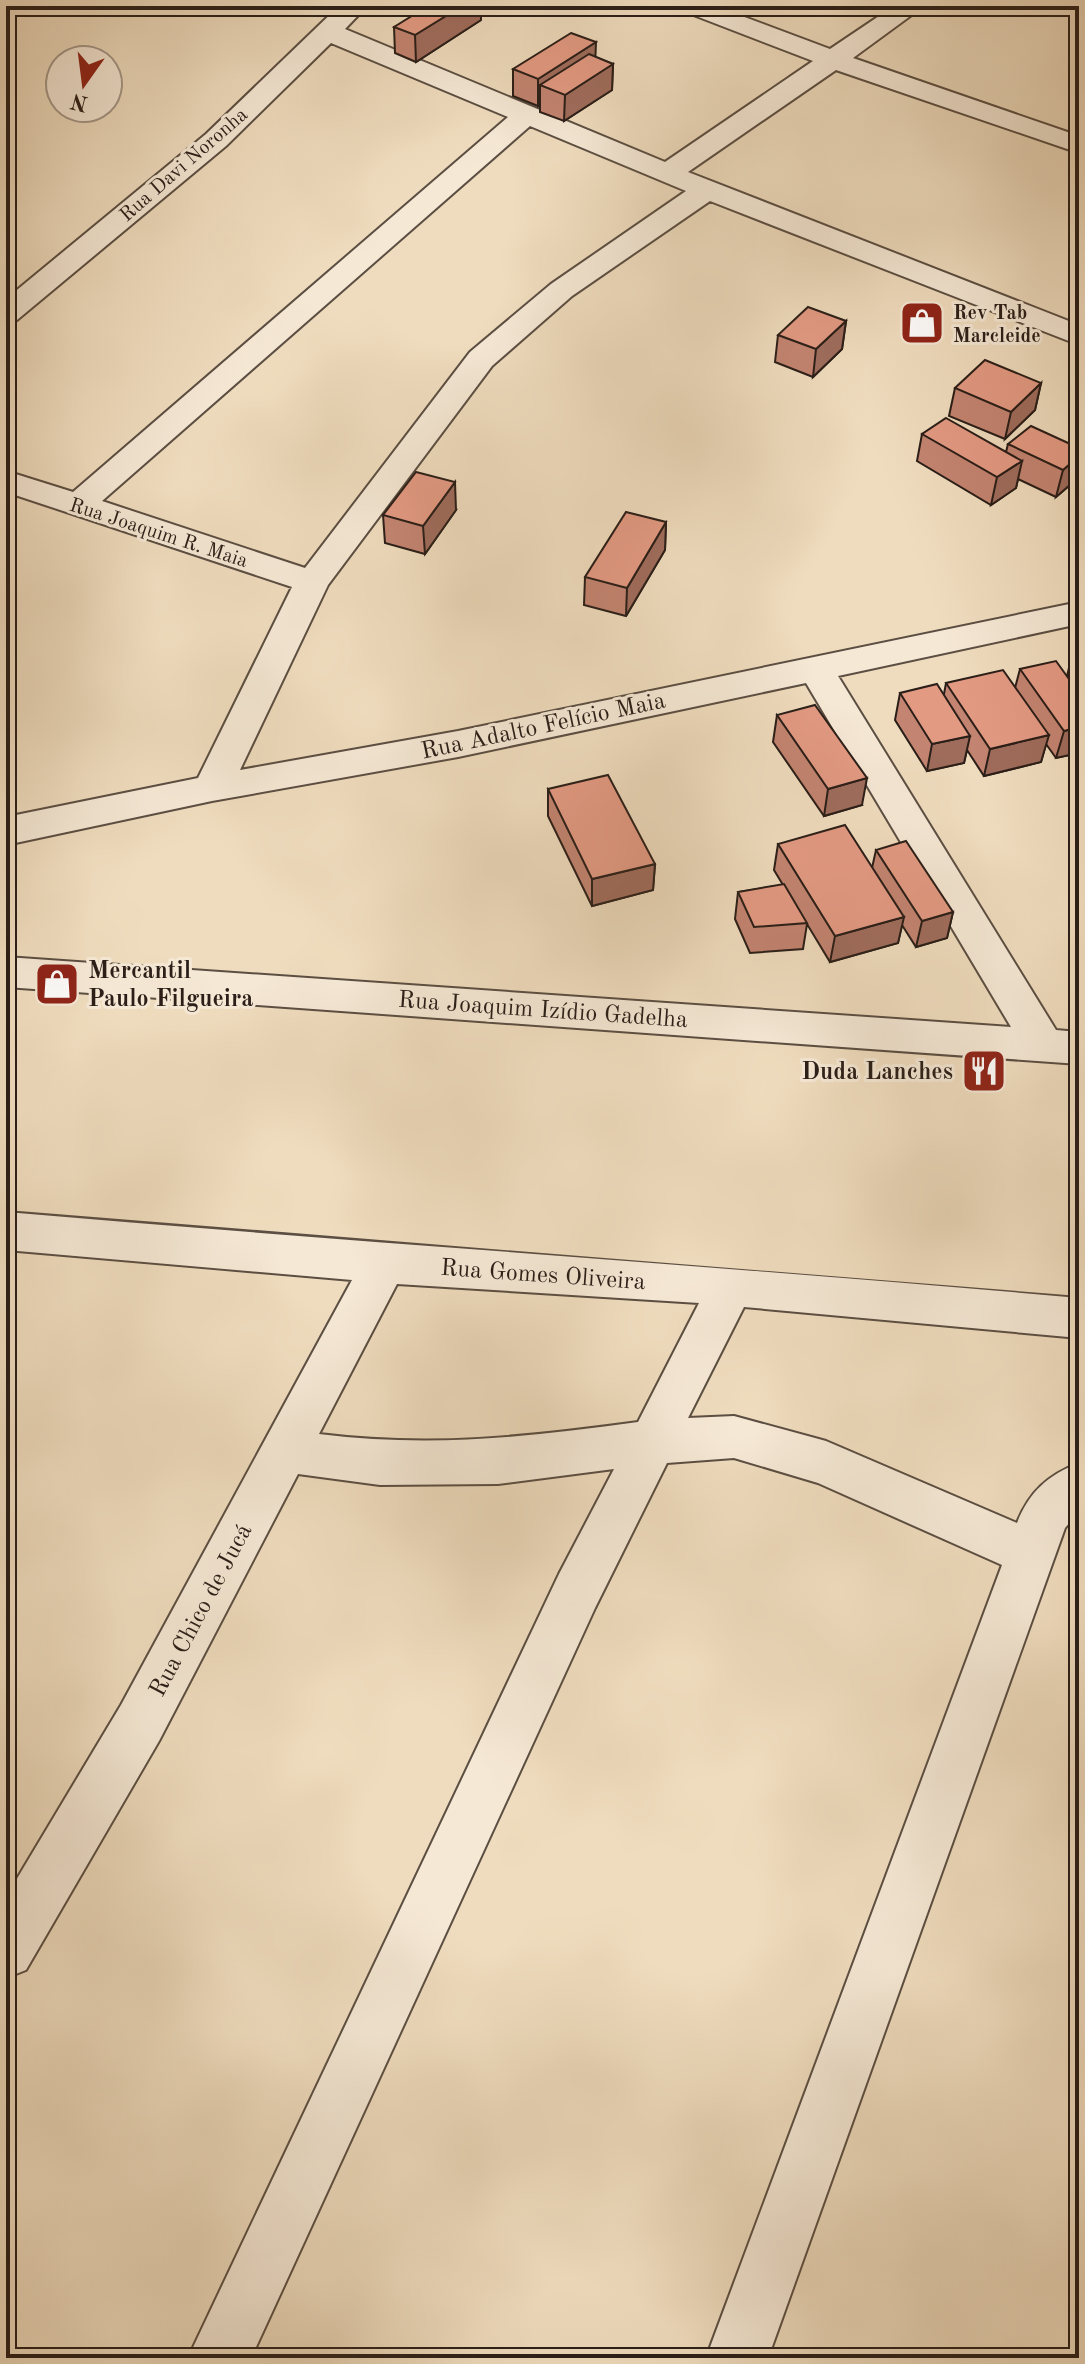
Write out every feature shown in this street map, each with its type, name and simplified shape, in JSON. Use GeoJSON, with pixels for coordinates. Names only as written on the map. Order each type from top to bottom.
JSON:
{"type":"FeatureCollection","features":[{"type":"Feature","properties":{"kind":"street","name":"Rua Davi Noronha"},"geometry":{"type":"LineString","coordinates":[[6,314],[216,140],[354,6]]}},
{"type":"Feature","properties":{"kind":"street"},"geometry":{"type":"LineString","coordinates":[[692,6],[834,60],[1079,145]]}},
{"type":"Feature","properties":{"kind":"street"},"geometry":{"type":"LineString","coordinates":[[668,173],[911,6]]}},
{"type":"Feature","properties":{"kind":"street"},"geometry":{"type":"LineString","coordinates":[[326,31],[707,190],[1079,336]]}},
{"type":"Feature","properties":{"kind":"street"},"geometry":{"type":"LineString","coordinates":[[78,505],[528,113]]}},
{"type":"Feature","properties":{"kind":"street"},"geometry":{"type":"LineString","coordinates":[[212,788],[312,582],[481,359],[570,282],[707,190]]}},
{"type":"Feature","properties":{"kind":"street","name":"Rua Joaquim R. Maia"},"geometry":{"type":"LineString","coordinates":[[6,481],[312,582]]}},
{"type":"Feature","properties":{"kind":"street","name":"Rua Adalto Felício Maia"},"geometry":{"type":"LineString","coordinates":[[6,831],[212,788],[458,744],[1079,613]]}},
{"type":"Feature","properties":{"kind":"street"},"geometry":{"type":"LineString","coordinates":[[815,667],[1061,1046]]}},
{"type":"Feature","properties":{"kind":"street","name":"Rua Joaquim Izídio Gadelha"},"geometry":{"type":"LineString","coordinates":[[6,972],[1061,1046]]}},
{"type":"Feature","properties":{"kind":"street","name":"Rua Gomes Oliveira"},"geometry":{"type":"LineString","coordinates":[[12,1243],[731,1286],[1079,1318]]}},
{"type":"Feature","properties":{"kind":"street","name":"Rua Chico de Jucá"},"geometry":{"type":"LineString","coordinates":[[6,1950],[140,1723],[384,1264]]}},
{"type":"Feature","properties":{"kind":"street"},"geometry":{"type":"LineString","coordinates":[[219,2358],[577,1591],[731,1286]]}},
{"type":"Feature","properties":{"kind":"street"},"geometry":{"type":"LineString","coordinates":[[285,1451],[380,1463],[498,1462],[652,1442],[734,1437],[826,1463],[1030,1553]]}},
{"type":"Feature","properties":{"kind":"street"},"geometry":{"type":"LineString","coordinates":[[737,2358],[1030,1553],[1045,1515],[1064,1494],[1079,1485]]}},
{"type":"Feature","properties":{"kind":"building"},"geometry":{"type":"Polygon","coordinates":[[[428,6],[462,6],[415,35],[394,27],[428,6]]]}},
{"type":"Feature","properties":{"kind":"building"},"geometry":{"type":"Polygon","coordinates":[[[571,33],[596,42],[538,79],[513,69],[571,33]]]}},
{"type":"Feature","properties":{"kind":"building"},"geometry":{"type":"Polygon","coordinates":[[[589,54],[613,64],[565,95],[540,85],[589,54]]]}},
{"type":"Feature","properties":{"kind":"building"},"geometry":{"type":"Polygon","coordinates":[[[808,307],[846,321],[816,349],[778,335],[808,307]]]}},
{"type":"Feature","properties":{"kind":"building"},"geometry":{"type":"Polygon","coordinates":[[[985,360],[1041,383],[1011,412],[955,388],[985,360]]]}},
{"type":"Feature","properties":{"kind":"building"},"geometry":{"type":"Polygon","coordinates":[[[946,418],[1022,461],[997,477],[922,434],[946,418]]]}},
{"type":"Feature","properties":{"kind":"building"},"geometry":{"type":"Polygon","coordinates":[[[1031,426],[1079,448],[1079,456],[1063,470],[1008,444],[1031,426]]]}},
{"type":"Feature","properties":{"kind":"building"},"geometry":{"type":"Polygon","coordinates":[[[416,472],[455,482],[423,526],[383,515],[416,472]]]}},
{"type":"Feature","properties":{"kind":"building"},"geometry":{"type":"Polygon","coordinates":[[[626,512],[666,522],[627,588],[585,577],[626,512]]]}},
{"type":"Feature","properties":{"kind":"building"},"geometry":{"type":"Polygon","coordinates":[[[1079,659],[1079,672],[1071,660],[1079,659]]]}},
{"type":"Feature","properties":{"kind":"building"},"geometry":{"type":"Polygon","coordinates":[[[1056,661],[1079,693],[1079,727],[1064,731],[1020,669],[1056,661]]]}},
{"type":"Feature","properties":{"kind":"building"},"geometry":{"type":"Polygon","coordinates":[[[1003,670],[1049,735],[990,749],[946,683],[1003,670]]]}},
{"type":"Feature","properties":{"kind":"building"},"geometry":{"type":"Polygon","coordinates":[[[937,684],[970,736],[932,744],[900,693],[937,684]]]}},
{"type":"Feature","properties":{"kind":"building"},"geometry":{"type":"Polygon","coordinates":[[[815,705],[867,778],[828,789],[777,715],[815,705]]]}},
{"type":"Feature","properties":{"kind":"building"},"geometry":{"type":"Polygon","coordinates":[[[608,775],[655,864],[592,879],[548,789],[608,775]]]}},
{"type":"Feature","properties":{"kind":"building"},"geometry":{"type":"Polygon","coordinates":[[[845,825],[904,917],[835,936],[778,844],[845,825]]]}},
{"type":"Feature","properties":{"kind":"building"},"geometry":{"type":"Polygon","coordinates":[[[906,841],[953,912],[922,921],[876,850],[906,841]]]}},
{"type":"Feature","properties":{"kind":"building"},"geometry":{"type":"Polygon","coordinates":[[[784,884],[807,923],[754,927],[738,892],[784,884]]]}},
{"type":"Feature","properties":{"kind":"place","name":"Rev Tab Marcleide"},"geometry":{"type":"Point","coordinates":[922,323]}},
{"type":"Feature","properties":{"kind":"place","name":"Mercantil Paulo Filgueira"},"geometry":{"type":"Point","coordinates":[57,984]}},
{"type":"Feature","properties":{"kind":"place","name":"Duda Lanches"},"geometry":{"type":"Point","coordinates":[984,1071]}}]}
